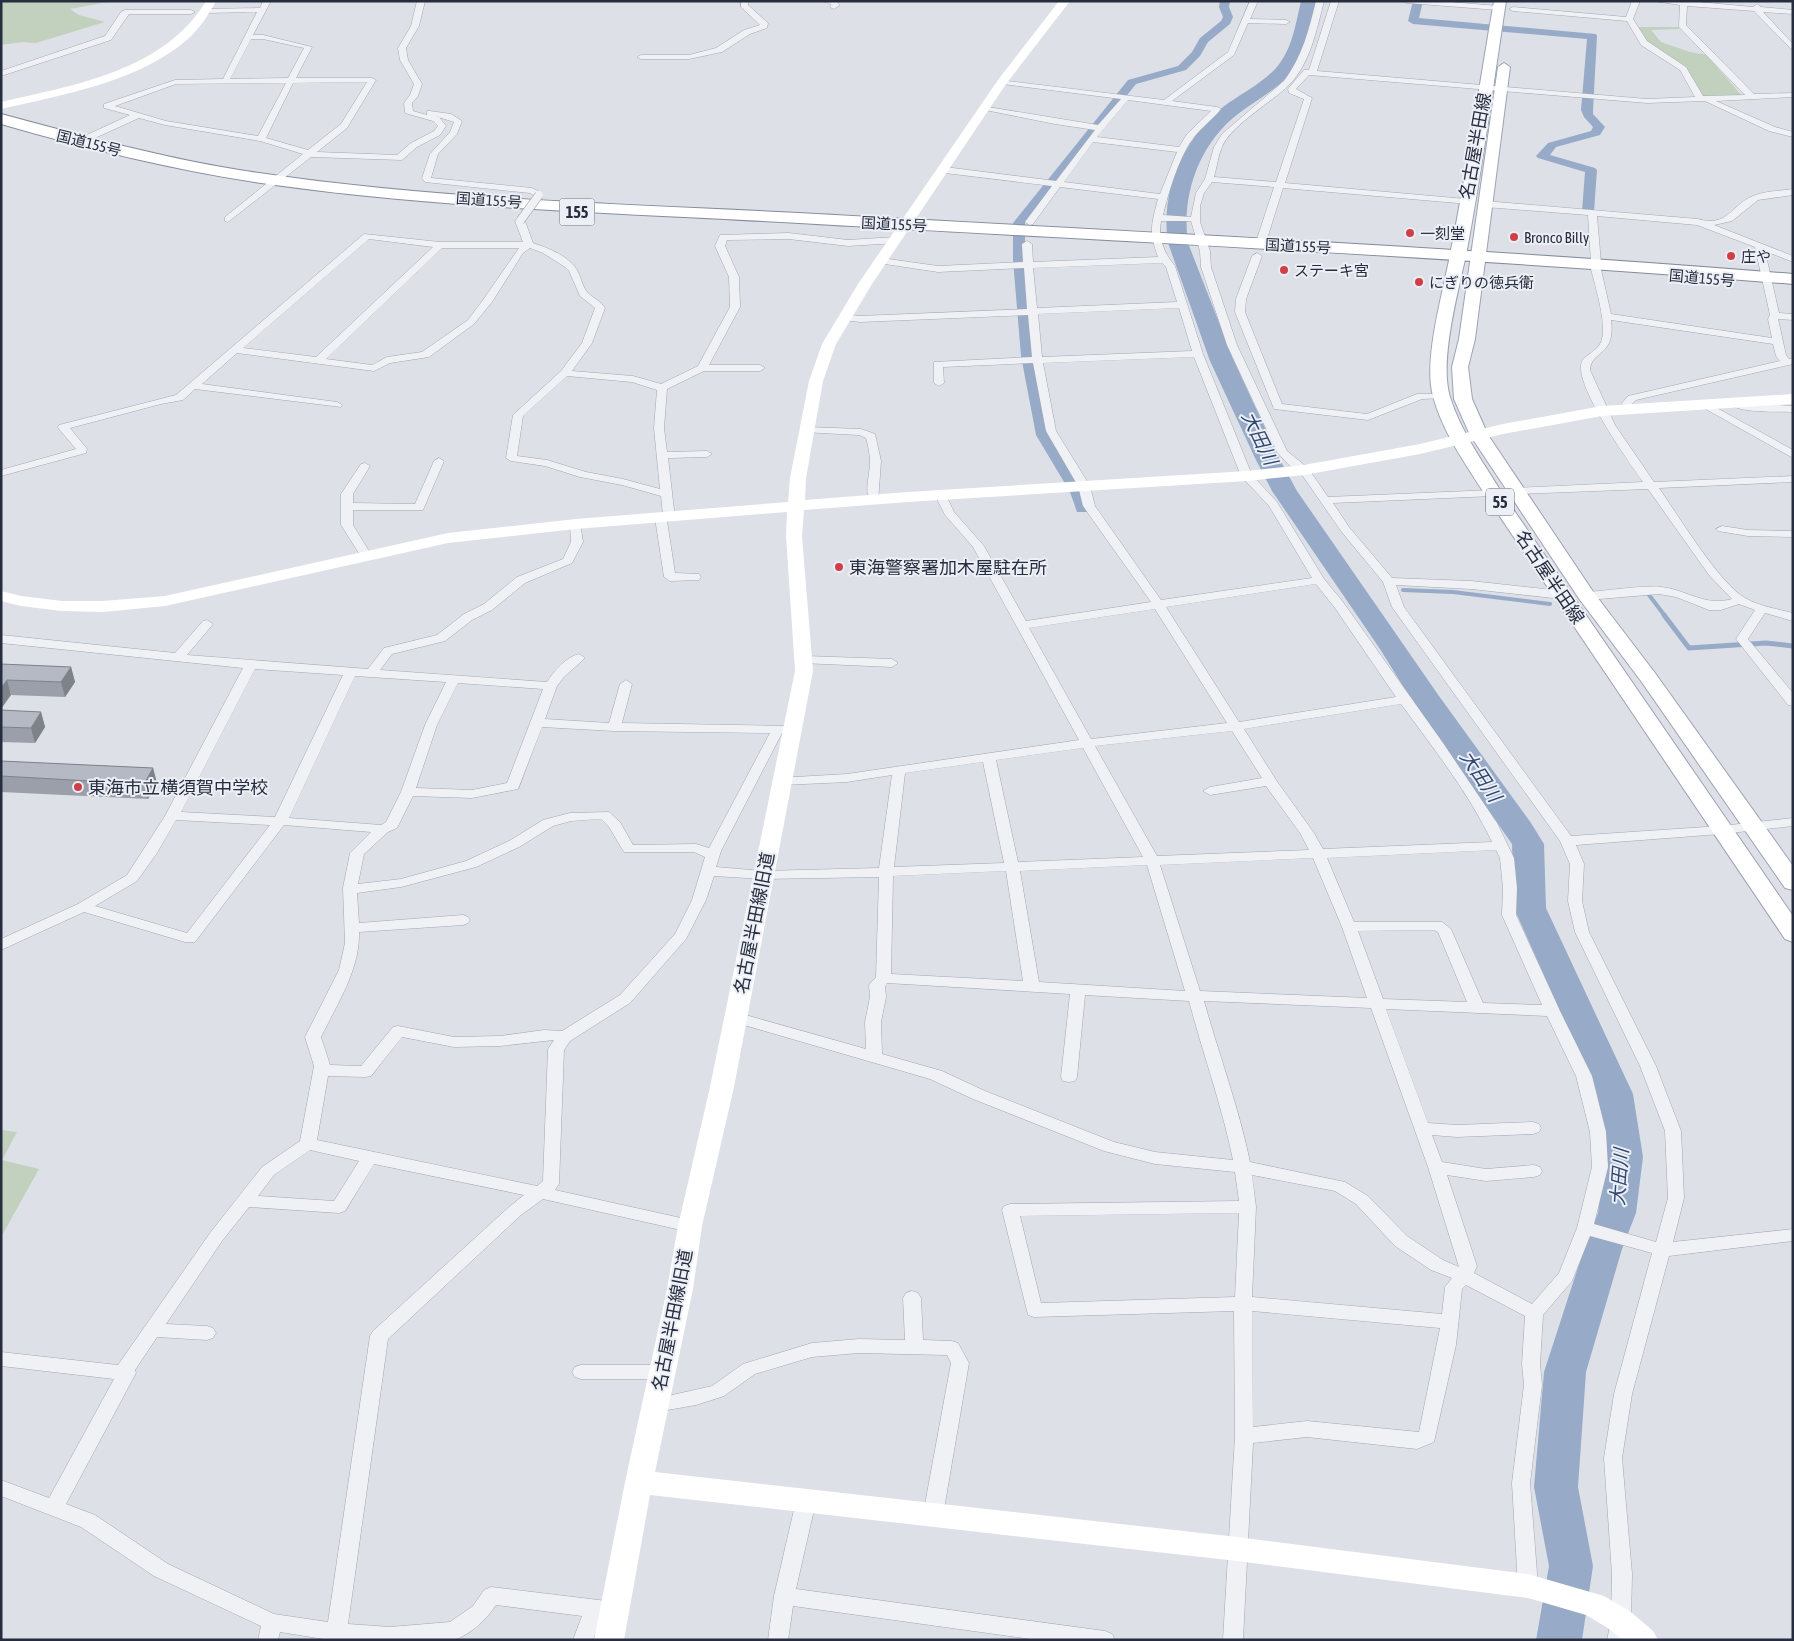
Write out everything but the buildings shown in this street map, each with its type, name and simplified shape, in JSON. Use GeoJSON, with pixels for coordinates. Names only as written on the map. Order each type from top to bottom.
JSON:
{"type":"FeatureCollection","features":[{"type":"Feature","properties":{"kind":"highway","name":"国道155号"},"geometry":{"type":"LineString","coordinates":[[1,119],[81,141],[271,183]]}},
{"type":"Feature","properties":{"kind":"highway","name":"国道155号"},"geometry":{"type":"LineString","coordinates":[[1,130],[91,154],[398,202],[1160,247],[1201,244],[1596,266],[1767,280],[1793,279]]}},
{"type":"Feature","properties":{"kind":"highway","name":"国道155号"},"geometry":{"type":"LineString","coordinates":[[1767,280],[1793,286]]}},
{"type":"Feature","properties":{"kind":"main road","name":"名古屋半田線"},"geometry":{"type":"LineString","coordinates":[[1506,5],[1493,88],[1466,202],[1441,341],[1438,368],[1441,396],[1460,440],[1493,493],[1793,934]]}},
{"type":"Feature","properties":{"kind":"main road","name":"名古屋半田線"},"geometry":{"type":"LineString","coordinates":[[1493,88],[1485,204],[1467,339],[1460,367],[1463,398],[1479,436],[1516,491],[1588,596],[1648,677],[1793,883]]}},
{"type":"Feature","properties":{"kind":"street"},"geometry":{"type":"LineString","coordinates":[[225,82],[267,1]]}},
{"type":"Feature","properties":{"kind":"street"},"geometry":{"type":"LineString","coordinates":[[228,219],[271,183],[311,154],[344,126],[372,80],[175,82],[106,106],[165,123],[261,139],[311,154],[399,158],[414,145],[437,133],[442,126],[436,119],[410,114],[409,109],[408,103],[414,96],[418,84],[404,60],[402,48],[415,26],[421,1]]}},
{"type":"Feature","properties":{"kind":"street"},"geometry":{"type":"LineString","coordinates":[[641,57],[664,59],[689,57],[722,49],[747,32],[764,26],[764,23],[744,5],[745,1]]}},
{"type":"Feature","properties":{"kind":"street"},"geometry":{"type":"LineString","coordinates":[[824,1],[832,2],[836,5],[834,7]]}},
{"type":"Feature","properties":{"kind":"street","name":"名古屋半田線旧道"},"geometry":{"type":"LineString","coordinates":[[609,1640],[605,1610],[640,1482],[656,1406],[680,1289],[690,1226],[722,1087],[783,780],[785,729],[805,660],[797,599],[794,536],[798,478],[816,381],[829,344],[843,317],[945,170],[1002,82],[1065,1]]}},
{"type":"Feature","properties":{"kind":"street"},"geometry":{"type":"LineString","coordinates":[[1166,102],[1231,53],[1254,1]]}},
{"type":"Feature","properties":{"kind":"street"},"geometry":{"type":"LineString","coordinates":[[1320,1],[1311,39],[1294,75],[1226,134],[1218,148],[1210,179],[1200,193],[1196,206],[1195,222],[1206,267],[1232,345],[1282,452],[1325,500],[1345,529],[1389,581],[1398,607],[1567,842],[1577,864],[1575,902],[1582,932],[1648,1066],[1673,1131],[1676,1198],[1623,1394],[1613,1458],[1622,1574],[1619,1630]]}},
{"type":"Feature","properties":{"kind":"street"},"geometry":{"type":"LineString","coordinates":[[1313,71],[1334,11],[1335,1]]}},
{"type":"Feature","properties":{"kind":"street"},"geometry":{"type":"LineString","coordinates":[[1407,1],[1506,5],[1629,19]]}},
{"type":"Feature","properties":{"kind":"street"},"geometry":{"type":"LineString","coordinates":[[1629,19],[1636,1]]}},
{"type":"Feature","properties":{"kind":"street"},"geometry":{"type":"LineString","coordinates":[[1657,1],[1793,12]]}},
{"type":"Feature","properties":{"kind":"street"},"geometry":{"type":"LineString","coordinates":[[1757,1],[1757,10],[1793,49]]}},
{"type":"Feature","properties":{"kind":"street"},"geometry":{"type":"LineString","coordinates":[[1684,2],[1682,25],[1752,97]]}},
{"type":"Feature","properties":{"kind":"street"},"geometry":{"type":"LineString","coordinates":[[1,74],[108,38],[124,14],[128,12],[194,6]]}},
{"type":"Feature","properties":{"kind":"street"},"geometry":{"type":"LineString","coordinates":[[1,99],[85,77],[136,58],[172,35],[194,6]]}},
{"type":"Feature","properties":{"kind":"street"},"geometry":{"type":"LineString","coordinates":[[1,106],[81,86],[140,62],[180,40],[208,6],[262,10]]}},
{"type":"Feature","properties":{"kind":"street"},"geometry":{"type":"LineString","coordinates":[[1629,19],[1644,44],[1683,69],[1704,100],[1772,129],[1793,135]]}},
{"type":"Feature","properties":{"kind":"street"},"geometry":{"type":"LineString","coordinates":[[1245,21],[1286,22]]}},
{"type":"Feature","properties":{"kind":"street"},"geometry":{"type":"LineString","coordinates":[[248,37],[264,36],[308,47],[261,139]]}},
{"type":"Feature","properties":{"kind":"street"},"geometry":{"type":"LineString","coordinates":[[1262,238],[1308,98],[1292,91],[1292,89],[1307,72],[1313,71],[1613,99],[1704,100],[1793,95]]}},
{"type":"Feature","properties":{"kind":"street"},"geometry":{"type":"LineString","coordinates":[[1002,82],[1217,109],[1190,136],[1182,150],[1163,197],[1159,218],[1160,247],[1170,266],[1198,354],[1252,475],[1305,554],[1319,580],[1392,680],[1490,823],[1507,858],[1510,888],[1509,915],[1552,1011],[1584,1076],[1598,1132],[1600,1167],[1585,1228],[1566,1276],[1534,1314],[1531,1364],[1533,1385],[1521,1483],[1533,1587]]}},
{"type":"Feature","properties":{"kind":"street"},"geometry":{"type":"LineString","coordinates":[[1030,222],[1092,139],[1126,98]]}},
{"type":"Feature","properties":{"kind":"street"},"geometry":{"type":"LineString","coordinates":[[985,108],[1055,122],[1101,128]]}},
{"type":"Feature","properties":{"kind":"street"},"geometry":{"type":"LineString","coordinates":[[409,109],[448,116],[458,121],[452,136],[434,154],[426,178],[428,180],[532,191],[539,194],[520,221],[529,245]]}},
{"type":"Feature","properties":{"kind":"street"},"geometry":{"type":"LineString","coordinates":[[81,141],[138,116]]}},
{"type":"Feature","properties":{"kind":"street"},"geometry":{"type":"LineString","coordinates":[[1092,139],[1182,150]]}},
{"type":"Feature","properties":{"kind":"street"},"geometry":{"type":"LineString","coordinates":[[945,170],[1163,197]]}},
{"type":"Feature","properties":{"kind":"street"},"geometry":{"type":"LineString","coordinates":[[1210,179],[1466,202]]}},
{"type":"Feature","properties":{"kind":"street"},"geometry":{"type":"LineString","coordinates":[[1708,224],[1729,219],[1758,196],[1793,192]]}},
{"type":"Feature","properties":{"kind":"street"},"geometry":{"type":"LineString","coordinates":[[1485,204],[1682,220],[1708,224],[1793,259]]}},
{"type":"Feature","properties":{"kind":"street"},"geometry":{"type":"LineString","coordinates":[[1592,214],[1596,266],[1606,316],[1606,340],[1604,345],[1589,357],[1585,370],[1602,411],[1723,584],[1740,600],[1762,609],[1793,617]]}},
{"type":"Feature","properties":{"kind":"street"},"geometry":{"type":"LineString","coordinates":[[1159,218],[1189,219]]}},
{"type":"Feature","properties":{"kind":"street"},"geometry":{"type":"LineString","coordinates":[[702,368],[720,338],[735,307],[734,277],[720,246],[724,236],[789,236],[848,243],[901,232]]}},
{"type":"Feature","properties":{"kind":"street"},"geometry":{"type":"LineString","coordinates":[[1,473],[82,451],[82,448],[63,427],[160,401],[179,398],[367,236],[440,245],[529,245],[546,251],[568,265],[573,270],[583,294],[597,303],[600,308],[587,343],[565,373],[518,415],[510,458],[547,463],[584,475],[623,482],[666,494]]}},
{"type":"Feature","properties":{"kind":"street"},"geometry":{"type":"LineString","coordinates":[[1028,244],[1028,265],[1037,360],[1051,431],[1084,486],[1088,506],[1158,604],[1237,726],[1270,781],[1307,833],[1318,854],[1348,927],[1422,1128],[1468,1266],[1464,1276],[1454,1287],[1447,1345],[1427,1437],[1417,1441],[1307,1429],[1244,1436]]}},
{"type":"Feature","properties":{"kind":"street"},"geometry":{"type":"LineString","coordinates":[[318,361],[440,245]]}},
{"type":"Feature","properties":{"kind":"street"},"geometry":{"type":"LineString","coordinates":[[237,350],[374,368],[387,360],[425,356],[471,322],[487,302],[520,251],[529,245]]}},
{"type":"Feature","properties":{"kind":"street"},"geometry":{"type":"LineString","coordinates":[[1759,246],[1775,315],[1773,319],[1781,356],[1789,362]]}},
{"type":"Feature","properties":{"kind":"street"},"geometry":{"type":"LineString","coordinates":[[881,261],[938,269],[1028,265],[1160,247]]}},
{"type":"Feature","properties":{"kind":"street"},"geometry":{"type":"LineString","coordinates":[[1257,256],[1241,299],[1240,312],[1241,319],[1278,407],[1368,417],[1421,396],[1441,396]]}},
{"type":"Feature","properties":{"kind":"street"},"geometry":{"type":"LineString","coordinates":[[843,317],[860,319],[1182,305]]}},
{"type":"Feature","properties":{"kind":"street"},"geometry":{"type":"LineString","coordinates":[[1775,315],[1793,317]]}},
{"type":"Feature","properties":{"kind":"street"},"geometry":{"type":"LineString","coordinates":[[1606,316],[1778,342]]}},
{"type":"Feature","properties":{"kind":"street"},"geometry":{"type":"LineString","coordinates":[[939,383],[938,364],[1198,354]]}},
{"type":"Feature","properties":{"kind":"street"},"geometry":{"type":"LineString","coordinates":[[1628,408],[1626,403],[1632,398],[1789,362]]}},
{"type":"Feature","properties":{"kind":"street"},"geometry":{"type":"LineString","coordinates":[[565,373],[633,379],[662,388],[702,368],[760,368]]}},
{"type":"Feature","properties":{"kind":"street"},"geometry":{"type":"LineString","coordinates":[[194,386],[337,405]]}},
{"type":"Feature","properties":{"kind":"street"},"geometry":{"type":"LineString","coordinates":[[662,388],[659,428],[666,494],[665,518],[670,577],[695,576]]}},
{"type":"Feature","properties":{"kind":"street"},"geometry":{"type":"LineString","coordinates":[[1,596],[48,606],[125,606],[165,601],[448,538],[576,524],[797,506],[1252,475],[1370,459],[1539,422],[1602,411],[1793,399]]}},
{"type":"Feature","properties":{"kind":"street"},"geometry":{"type":"LineString","coordinates":[[1733,403],[1740,406],[1793,409]]}},
{"type":"Feature","properties":{"kind":"street"},"geometry":{"type":"LineString","coordinates":[[1706,405],[1793,455]]}},
{"type":"Feature","properties":{"kind":"street"},"geometry":{"type":"LineString","coordinates":[[806,430],[861,432],[871,436],[876,461],[873,487],[874,500]]}},
{"type":"Feature","properties":{"kind":"street"},"geometry":{"type":"LineString","coordinates":[[662,455],[707,454]]}},
{"type":"Feature","properties":{"kind":"street"},"geometry":{"type":"LineString","coordinates":[[347,506],[419,508],[439,461]]}},
{"type":"Feature","properties":{"kind":"street"},"geometry":{"type":"LineString","coordinates":[[365,466],[347,494],[347,525],[366,556]]}},
{"type":"Feature","properties":{"kind":"street"},"geometry":{"type":"LineString","coordinates":[[1516,491],[1793,479]]}},
{"type":"Feature","properties":{"kind":"street"},"geometry":{"type":"LineString","coordinates":[[1325,500],[1493,493]]}},
{"type":"Feature","properties":{"kind":"street"},"geometry":{"type":"LineString","coordinates":[[941,495],[949,512],[978,546],[1152,860],[1188,980],[1195,996],[1211,1055],[1233,1119],[1243,1167],[1248,1207],[1243,1303],[1244,1436],[1236,1549],[1233,1640]]}},
{"type":"Feature","properties":{"kind":"street"},"geometry":{"type":"LineString","coordinates":[[371,674],[388,651],[441,638],[468,617],[488,607],[521,580],[568,561],[577,542],[576,524]]}},
{"type":"Feature","properties":{"kind":"street"},"geometry":{"type":"LineString","coordinates":[[1722,529],[1748,533],[1793,534]]}},
{"type":"Feature","properties":{"kind":"street"},"geometry":{"type":"LineString","coordinates":[[1023,625],[1319,580]]}},
{"type":"Feature","properties":{"kind":"street"},"geometry":{"type":"LineString","coordinates":[[1389,581],[1472,585],[1562,595]]}},
{"type":"Feature","properties":{"kind":"street"},"geometry":{"type":"LineString","coordinates":[[1588,596],[1659,590],[1679,594],[1710,606],[1721,606],[1740,600]]}},
{"type":"Feature","properties":{"kind":"street"},"geometry":{"type":"LineString","coordinates":[[1762,609],[1742,639],[1793,702]]}},
{"type":"Feature","properties":{"kind":"street"},"geometry":{"type":"LineString","coordinates":[[179,656],[207,624]]}},
{"type":"Feature","properties":{"kind":"street"},"geometry":{"type":"LineString","coordinates":[[1,639],[179,656],[251,665],[453,681],[551,686]]}},
{"type":"Feature","properties":{"kind":"street"},"geometry":{"type":"LineString","coordinates":[[408,792],[472,794],[513,786],[539,722],[551,686],[559,674],[580,658]]}},
{"type":"Feature","properties":{"kind":"street"},"geometry":{"type":"LineString","coordinates":[[805,660],[892,663]]}},
{"type":"Feature","properties":{"kind":"street"},"geometry":{"type":"LineString","coordinates":[[1,944],[83,907],[132,878],[150,853],[172,816],[251,665]]}},
{"type":"Feature","properties":{"kind":"street"},"geometry":{"type":"LineString","coordinates":[[83,907],[190,939],[280,821],[350,673]]}},
{"type":"Feature","properties":{"kind":"street"},"geometry":{"type":"LineString","coordinates":[[1,1359],[123,1373],[216,1237],[268,1171],[308,1144],[322,1070],[313,1037],[346,970],[352,943],[350,890],[357,853],[383,829],[392,825],[408,792],[431,725],[453,681]]}},
{"type":"Feature","properties":{"kind":"street"},"geometry":{"type":"LineString","coordinates":[[614,727],[626,684]]}},
{"type":"Feature","properties":{"kind":"street"},"geometry":{"type":"LineString","coordinates":[[783,780],[847,778],[1087,743],[1237,726],[1404,700]]}},
{"type":"Feature","properties":{"kind":"street"},"geometry":{"type":"LineString","coordinates":[[337,1632],[379,1336],[538,1192],[551,1184],[556,1049],[565,1037],[625,999],[681,936],[699,900],[713,854],[785,729],[614,727],[539,722]]}},
{"type":"Feature","properties":{"kind":"street"},"geometry":{"type":"LineString","coordinates":[[989,757],[1012,866],[1032,988]]}},
{"type":"Feature","properties":{"kind":"street"},"geometry":{"type":"LineString","coordinates":[[874,1058],[873,1022],[878,997],[877,985],[883,978],[886,872],[899,771]]}},
{"type":"Feature","properties":{"kind":"street"},"geometry":{"type":"LineString","coordinates":[[1210,791],[1270,781]]}},
{"type":"Feature","properties":{"kind":"street"},"geometry":{"type":"LineString","coordinates":[[350,890],[402,882],[470,864],[514,844],[548,823],[586,815],[604,815],[615,825],[630,849],[696,848],[713,854]]}},
{"type":"Feature","properties":{"kind":"street"},"geometry":{"type":"LineString","coordinates":[[172,816],[280,821],[383,829]]}},
{"type":"Feature","properties":{"kind":"street"},"geometry":{"type":"LineString","coordinates":[[1567,842],[1721,830],[1793,822]]}},
{"type":"Feature","properties":{"kind":"street"},"geometry":{"type":"LineString","coordinates":[[709,871],[763,875],[886,872],[1501,846]]}},
{"type":"Feature","properties":{"kind":"street"},"geometry":{"type":"LineString","coordinates":[[351,928],[463,920]]}},
{"type":"Feature","properties":{"kind":"street"},"geometry":{"type":"LineString","coordinates":[[1348,927],[1437,925],[1444,929],[1477,1008]]}},
{"type":"Feature","properties":{"kind":"street"},"geometry":{"type":"LineString","coordinates":[[883,978],[1032,988],[1552,1011]]}},
{"type":"Feature","properties":{"kind":"street"},"geometry":{"type":"LineString","coordinates":[[1069,1077],[1078,990]]}},
{"type":"Feature","properties":{"kind":"street"},"geometry":{"type":"LineString","coordinates":[[735,1017],[936,1075],[1110,1147],[1155,1158],[1243,1167],[1339,1186],[1362,1200],[1401,1242],[1437,1265],[1464,1276],[1534,1314]]}},
{"type":"Feature","properties":{"kind":"street"},"geometry":{"type":"LineString","coordinates":[[322,1070],[366,1072],[398,1031],[439,1041],[461,1042],[512,1040],[548,1033],[565,1037]]}},
{"type":"Feature","properties":{"kind":"street"},"geometry":{"type":"LineString","coordinates":[[1422,1128],[1457,1131],[1533,1128]]}},
{"type":"Feature","properties":{"kind":"street"},"geometry":{"type":"LineString","coordinates":[[308,1144],[690,1226]]}},
{"type":"Feature","properties":{"kind":"street"},"geometry":{"type":"LineString","coordinates":[[244,1201],[338,1207],[370,1157]]}},
{"type":"Feature","properties":{"kind":"street"},"geometry":{"type":"LineString","coordinates":[[1436,1167],[1486,1176],[1534,1171]]}},
{"type":"Feature","properties":{"kind":"street"},"geometry":{"type":"LineString","coordinates":[[1248,1207],[1010,1210],[1034,1310],[1212,1306],[1243,1303],[1449,1322]]}},
{"type":"Feature","properties":{"kind":"street"},"geometry":{"type":"LineString","coordinates":[[1585,1228],[1663,1250],[1793,1235]]}},
{"type":"Feature","properties":{"kind":"street"},"geometry":{"type":"LineString","coordinates":[[912,1298],[914,1347]]}},
{"type":"Feature","properties":{"kind":"street"},"geometry":{"type":"LineString","coordinates":[[152,1330],[207,1333]]}},
{"type":"Feature","properties":{"kind":"street"},"geometry":{"type":"LineString","coordinates":[[656,1406],[696,1398],[718,1391],[749,1369],[812,1350],[859,1346],[952,1348],[960,1363],[933,1515]]}},
{"type":"Feature","properties":{"kind":"street"},"geometry":{"type":"LineString","coordinates":[[580,1372],[663,1372]]}},
{"type":"Feature","properties":{"kind":"street"},"geometry":{"type":"LineString","coordinates":[[54,1508],[126,1373]]}},
{"type":"Feature","properties":{"kind":"street"},"geometry":{"type":"LineString","coordinates":[[640,1482],[1236,1549],[1533,1587],[1594,1605],[1619,1630],[1643,1640]]}},
{"type":"Feature","properties":{"kind":"street"},"geometry":{"type":"LineString","coordinates":[[1,1488],[88,1520],[161,1570],[256,1613],[270,1631],[337,1632],[390,1636],[454,1632],[480,1612],[491,1596],[605,1610],[583,1640]]}},
{"type":"Feature","properties":{"kind":"street"},"geometry":{"type":"LineString","coordinates":[[778,1640],[784,1596],[806,1501]]}},
{"type":"Feature","properties":{"kind":"street"},"geometry":{"type":"LineString","coordinates":[[784,1596],[1105,1640]]}},
{"type":"Feature","properties":{"kind":"green space"},"geometry":{"type":"Polygon","coordinates":[[[1,1],[113,1],[70,9],[79,15],[105,22],[36,43],[22,42],[1,45],[1,1]]]}},
{"type":"Feature","properties":{"kind":"green space"},"geometry":{"type":"Polygon","coordinates":[[[1637,27],[1678,27],[1680,29],[1651,30],[1661,42],[1690,52],[1707,55],[1741,95],[1701,96],[1686,69],[1647,43],[1637,27]]]}},
{"type":"Feature","properties":{"kind":"green space"},"geometry":{"type":"Polygon","coordinates":[[[1,1130],[17,1132],[2,1160],[39,1169],[1,1237],[1,1130]]]}},
{"type":"Feature","properties":{"kind":"waterway"},"geometry":{"type":"LineString","coordinates":[[1082,509],[1078,492],[1043,435],[1028,356],[1019,260],[1019,223],[1132,82],[1182,68],[1196,54],[1204,40],[1226,22],[1228,17],[1224,7],[1225,1]]}},
{"type":"Feature","properties":{"kind":"waterway","name":"大田川"},"geometry":{"type":"LineString","coordinates":[[1309,1],[1299,43],[1292,59],[1283,72],[1218,121],[1194,152],[1184,178],[1177,208],[1178,243],[1222,361],[1267,458],[1285,491],[1394,649],[1426,699],[1520,830],[1528,844],[1530,908],[1615,1094],[1624,1157],[1617,1213],[1603,1249],[1565,1372],[1556,1487],[1571,1566],[1559,1640]]}},
{"type":"Feature","properties":{"kind":"waterway"},"geometry":{"type":"LineString","coordinates":[[1418,1],[1413,21],[1592,36],[1587,110],[1588,115],[1599,127],[1596,133],[1552,145],[1542,156],[1591,170],[1588,211]]}},
{"type":"Feature","properties":{"kind":"waterway"},"geometry":{"type":"LineString","coordinates":[[1403,590],[1453,592],[1550,604]]}},
{"type":"Feature","properties":{"kind":"waterway"},"geometry":{"type":"LineString","coordinates":[[1649,595],[1665,616]]}},
{"type":"Feature","properties":{"kind":"waterway"},"geometry":{"type":"LineString","coordinates":[[1664,615],[1689,648],[1766,643],[1793,646]]}},
{"type":"Feature","properties":{"kind":"place","name":"一刻堂"},"geometry":{"type":"Point","coordinates":[1410,233]}},
{"type":"Feature","properties":{"kind":"place","name":"Bronco Billy"},"geometry":{"type":"Point","coordinates":[1514,237]}},
{"type":"Feature","properties":{"kind":"place","name":"庄や"},"geometry":{"type":"Point","coordinates":[1731,256]}},
{"type":"Feature","properties":{"kind":"place","name":"ステーキ宮"},"geometry":{"type":"Point","coordinates":[1284,270]}},
{"type":"Feature","properties":{"kind":"place","name":"にぎりの徳兵衛"},"geometry":{"type":"Point","coordinates":[1419,282]}},
{"type":"Feature","properties":{"kind":"place","name":"東海警察署加木屋駐在所"},"geometry":{"type":"Point","coordinates":[839,567]}},
{"type":"Feature","properties":{"kind":"place","name":"東海市立横須賀中学校"},"geometry":{"type":"Point","coordinates":[78,787]}}]}
